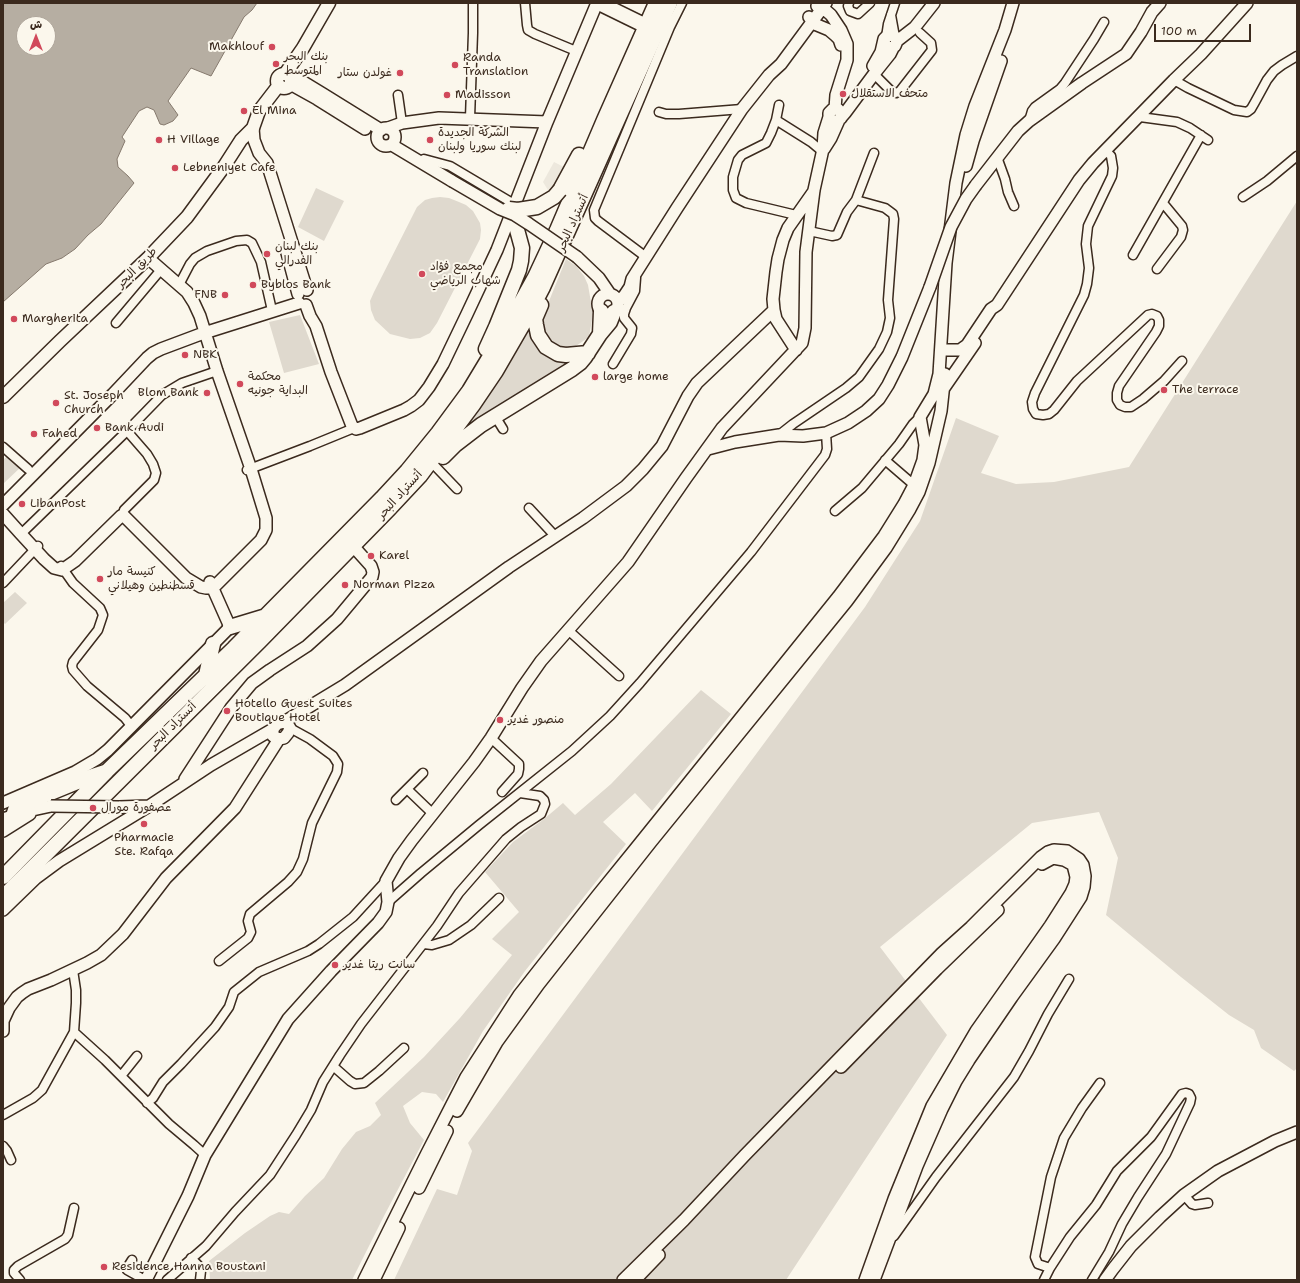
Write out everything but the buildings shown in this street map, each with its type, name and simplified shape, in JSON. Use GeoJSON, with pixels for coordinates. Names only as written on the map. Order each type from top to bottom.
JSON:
{"type":"FeatureCollection","features":[{"type":"Feature","properties":{"kind":"highway"},"geometry":{"type":"LineString","coordinates":[[598,3],[658,27]]}},
{"type":"Feature","properties":{"kind":"highway","name":"أتستراد البحر"},"geometry":{"type":"LineString","coordinates":[[3,877],[382,498],[407,471],[438,433],[469,391],[504,333],[535,277],[557,230],[623,76],[658,27],[656,3]]}},
{"type":"Feature","properties":{"kind":"highway","name":"أتستراد البحر"},"geometry":{"type":"LineString","coordinates":[[3,896],[260,641],[420,476],[473,405],[496,371],[530,314],[552,269],[658,27],[670,3]]}},
{"type":"Feature","properties":{"kind":"highway"},"geometry":{"type":"LineString","coordinates":[[469,391],[472,376],[496,327],[519,270],[521,261],[521,242],[514,211],[537,207],[550,200],[560,190],[603,107],[623,76]]}},
{"type":"Feature","properties":{"kind":"highway"},"geometry":{"type":"LineString","coordinates":[[552,269],[554,276],[535,319],[538,335],[546,346],[558,354],[570,355],[588,353]]}},
{"type":"Feature","properties":{"kind":"highway"},"geometry":{"type":"LineString","coordinates":[[420,476],[428,472],[455,445],[481,425],[572,369],[580,362],[588,353],[600,334],[610,302]]}},
{"type":"Feature","properties":{"kind":"highway"},"geometry":{"type":"LineString","coordinates":[[230,627],[265,616]]}},
{"type":"Feature","properties":{"kind":"highway"},"geometry":{"type":"LineString","coordinates":[[206,675],[213,644]]}},
{"type":"Feature","properties":{"kind":"highway"},"geometry":{"type":"LineString","coordinates":[[8,818],[19,806],[108,771]]}},
{"type":"Feature","properties":{"kind":"main road","name":"طريق البحر"},"geometry":{"type":"LineString","coordinates":[[3,397],[146,259],[187,217],[223,168],[241,140],[254,126],[259,111],[287,81],[294,60],[328,3]]}},
{"type":"Feature","properties":{"kind":"main road"},"geometry":{"type":"LineString","coordinates":[[254,126],[254,140],[259,153],[260,165],[291,264],[303,298],[315,314],[316,326],[349,420],[354,428],[360,428],[404,410],[418,400],[430,387],[497,250],[514,211],[547,122],[576,51],[598,3]]}},
{"type":"Feature","properties":{"kind":"main road"},"geometry":{"type":"LineString","coordinates":[[835,114],[846,103],[876,62],[881,52],[891,41],[915,27],[934,3]]}},
{"type":"Feature","properties":{"kind":"main road"},"geometry":{"type":"LineString","coordinates":[[364,1280],[466,1078],[519,995],[596,896],[859,570],[884,536],[914,485],[925,452],[925,440],[920,417],[934,394],[939,374],[946,263],[956,183],[966,135],[975,106],[1005,30],[1013,3]]}},
{"type":"Feature","properties":{"kind":"main road"},"geometry":{"type":"LineString","coordinates":[[374,1280],[451,1122],[497,1042],[539,984],[591,917],[867,575],[910,509],[919,492],[929,463],[937,430],[944,389],[951,278],[966,165],[1020,3]]}},
{"type":"Feature","properties":{"kind":"main road"},"geometry":{"type":"LineString","coordinates":[[947,350],[960,350],[967,345],[991,309],[997,304],[1079,180],[1174,80],[1201,54],[1247,3]]}},
{"type":"Feature","properties":{"kind":"main road"},"geometry":{"type":"LineString","coordinates":[[708,449],[735,442],[779,435],[802,436],[826,433],[848,423],[866,411],[879,399],[902,357],[930,287],[951,227],[966,198],[1018,131],[1029,121],[1126,54],[1134,45],[1158,4]]}},
{"type":"Feature","properties":{"kind":"main road"},"geometry":{"type":"LineString","coordinates":[[769,76],[776,60],[824,6],[844,37],[848,52],[836,95],[835,114]]}},
{"type":"Feature","properties":{"kind":"main road"},"geometry":{"type":"LineString","coordinates":[[811,19],[833,33],[839,39],[842,50],[841,62],[832,96],[835,114]]}},
{"type":"Feature","properties":{"kind":"main road"},"geometry":{"type":"LineString","coordinates":[[394,142],[453,179],[514,211],[577,256],[599,278],[610,302],[624,296],[630,287],[634,276],[681,201],[742,109],[769,76],[781,64],[804,34],[811,19]]}},
{"type":"Feature","properties":{"kind":"main road"},"geometry":{"type":"LineString","coordinates":[[804,34],[810,31],[825,28]]}},
{"type":"Feature","properties":{"kind":"main road"},"geometry":{"type":"LineString","coordinates":[[145,1280],[188,1196],[204,1155],[288,1020],[331,971],[378,923],[386,912],[388,902],[386,881],[403,852],[432,812],[474,762],[541,661],[628,562],[722,428],[802,343],[805,328],[805,276],[809,231],[814,190],[823,150],[824,133],[835,114],[874,74],[890,54],[891,41]]}},
{"type":"Feature","properties":{"kind":"main road"},"geometry":{"type":"LineString","coordinates":[[287,81],[317,99],[382,132],[394,133],[394,142]]}},
{"type":"Feature","properties":{"kind":"main road"},"geometry":{"type":"LineString","coordinates":[[406,122],[394,142],[383,146],[378,142],[382,132],[406,122],[439,118],[547,122]]}},
{"type":"Feature","properties":{"kind":"main road"},"geometry":{"type":"LineString","coordinates":[[394,142],[424,159],[453,179]]}},
{"type":"Feature","properties":{"kind":"main road"},"geometry":{"type":"LineString","coordinates":[[796,350],[776,319],[774,310],[778,259],[783,240],[798,212],[814,190]]}},
{"type":"Feature","properties":{"kind":"main road"},"geometry":{"type":"LineString","coordinates":[[798,212],[806,209],[812,213]]}},
{"type":"Feature","properties":{"kind":"main road"},"geometry":{"type":"LineString","coordinates":[[146,259],[187,292],[200,316],[202,331],[249,470],[261,518],[263,529],[212,585]]}},
{"type":"Feature","properties":{"kind":"main road"},"geometry":{"type":"LineString","coordinates":[[22,533],[3,506],[147,358],[161,349],[202,331],[271,306],[303,298]]}},
{"type":"Feature","properties":{"kind":"main road"},"geometry":{"type":"LineString","coordinates":[[3,494],[142,355],[160,345],[303,298]]}},
{"type":"Feature","properties":{"kind":"main road"},"geometry":{"type":"LineString","coordinates":[[944,389],[975,344],[996,310],[997,304]]}},
{"type":"Feature","properties":{"kind":"main road"},"geometry":{"type":"LineString","coordinates":[[3,910],[36,878],[59,861],[149,806],[183,783],[273,729],[277,724],[287,725],[490,581],[608,501],[643,469],[662,446],[688,396],[697,383],[774,310]]}},
{"type":"Feature","properties":{"kind":"main road"},"geometry":{"type":"LineString","coordinates":[[922,431],[932,432],[937,430]]}},
{"type":"Feature","properties":{"kind":"main road"},"geometry":{"type":"LineString","coordinates":[[3,514],[37,548],[63,568],[72,558],[90,543],[112,519],[126,510],[189,575],[202,582],[212,585]]}},
{"type":"Feature","properties":{"kind":"main road"},"geometry":{"type":"LineString","coordinates":[[183,783],[231,708],[252,683],[308,646],[337,619],[372,577],[373,572],[371,566],[353,546]]}},
{"type":"Feature","properties":{"kind":"main road"},"geometry":{"type":"LineString","coordinates":[[3,803],[75,772],[97,759],[132,727],[230,627],[212,585]]}},
{"type":"Feature","properties":{"kind":"main road"},"geometry":{"type":"LineString","coordinates":[[3,1031],[3,1020],[8,1008],[17,997],[28,989],[88,963],[101,955],[123,934],[166,878],[235,808],[279,739],[287,736],[287,725]]}},
{"type":"Feature","properties":{"kind":"main road"},"geometry":{"type":"LineString","coordinates":[[273,729],[273,736],[279,739]]}},
{"type":"Feature","properties":{"kind":"main road"},"geometry":{"type":"LineString","coordinates":[[8,818],[51,806],[149,806]]}},
{"type":"Feature","properties":{"kind":"main road"},"geometry":{"type":"LineString","coordinates":[[3,831],[35,810]]}},
{"type":"Feature","properties":{"kind":"main road"},"geometry":{"type":"LineString","coordinates":[[624,1280],[684,1220],[744,1155],[900,995],[1041,857],[1054,850],[1067,850],[1079,859],[1083,865],[1085,876],[1081,897],[1054,939],[1012,997],[956,1081],[917,1166],[874,1280]]}},
{"type":"Feature","properties":{"kind":"main road"},"geometry":{"type":"LineString","coordinates":[[634,1280],[937,969],[988,921],[1042,864],[1053,858],[1064,860],[1073,865],[1076,877],[1071,893],[1050,926],[976,1031],[932,1106],[894,1199],[865,1280]]}},
{"type":"Feature","properties":{"kind":"main road"},"geometry":{"type":"LineString","coordinates":[[1106,1280],[1131,1246],[1184,1195],[1218,1171],[1269,1144],[1297,1132]]}},
{"type":"Feature","properties":{"kind":"street"},"geometry":{"type":"LineString","coordinates":[[470,118],[473,3]]}},
{"type":"Feature","properties":{"kind":"street"},"geometry":{"type":"LineString","coordinates":[[525,3],[526,25],[528,30],[576,51]]}},
{"type":"Feature","properties":{"kind":"street"},"geometry":{"type":"LineString","coordinates":[[646,257],[598,221],[595,218],[594,210],[658,27],[682,3]]}},
{"type":"Feature","properties":{"kind":"street"},"geometry":{"type":"LineString","coordinates":[[849,3],[848,6],[850,11],[858,14],[870,3]]}},
{"type":"Feature","properties":{"kind":"street"},"geometry":{"type":"LineString","coordinates":[[891,41],[891,15],[895,3]]}},
{"type":"Feature","properties":{"kind":"street"},"geometry":{"type":"LineString","coordinates":[[1029,121],[1035,107],[1060,89],[1065,83],[1104,22]]}},
{"type":"Feature","properties":{"kind":"street"},"geometry":{"type":"LineString","coordinates":[[874,74],[891,91],[896,93],[900,92],[932,50],[931,43],[920,33]]}},
{"type":"Feature","properties":{"kind":"street"},"geometry":{"type":"LineString","coordinates":[[1174,80],[1234,110],[1247,112],[1251,109],[1267,80],[1274,71],[1297,56]]}},
{"type":"Feature","properties":{"kind":"street"},"geometry":{"type":"LineString","coordinates":[[398,95],[406,122]]}},
{"type":"Feature","properties":{"kind":"street"},"geometry":{"type":"LineString","coordinates":[[779,105],[776,120],[766,143],[742,155],[738,160],[733,177],[733,190],[736,198],[740,201],[798,212]]}},
{"type":"Feature","properties":{"kind":"street"},"geometry":{"type":"LineString","coordinates":[[659,112],[666,114],[679,114],[742,109]]}},
{"type":"Feature","properties":{"kind":"street"},"geometry":{"type":"LineString","coordinates":[[1140,117],[1177,122],[1190,128],[1208,140]]}},
{"type":"Feature","properties":{"kind":"street"},"geometry":{"type":"LineString","coordinates":[[776,120],[823,150]]}},
{"type":"Feature","properties":{"kind":"street"},"geometry":{"type":"LineString","coordinates":[[1133,256],[1200,135]]}},
{"type":"Feature","properties":{"kind":"street"},"geometry":{"type":"LineString","coordinates":[[1106,151],[1111,156],[1114,168],[1112,176],[1088,226],[1086,244],[1089,268],[1087,284],[1077,308],[1035,393],[1032,402],[1033,409],[1036,414],[1043,415],[1049,414],[1054,410],[1077,381],[1148,315],[1152,314],[1157,316],[1159,326],[1119,386],[1117,400],[1120,405],[1131,407],[1143,399],[1164,381],[1182,361]]}},
{"type":"Feature","properties":{"kind":"street"},"geometry":{"type":"LineString","coordinates":[[809,231],[832,236],[837,235],[847,212],[856,200],[874,154]]}},
{"type":"Feature","properties":{"kind":"street"},"geometry":{"type":"LineString","coordinates":[[1243,197],[1267,181],[1297,156]]}},
{"type":"Feature","properties":{"kind":"street"},"geometry":{"type":"LineString","coordinates":[[997,157],[1014,206]]}},
{"type":"Feature","properties":{"kind":"street"},"geometry":{"type":"LineString","coordinates":[[424,159],[450,166],[514,211]]}},
{"type":"Feature","properties":{"kind":"street"},"geometry":{"type":"LineString","coordinates":[[779,435],[846,388],[859,377],[879,349],[887,332],[890,318],[888,300],[894,219],[893,214],[885,208],[856,200]]}},
{"type":"Feature","properties":{"kind":"street"},"geometry":{"type":"LineString","coordinates":[[1157,269],[1181,236],[1183,230],[1182,226],[1163,203]]}},
{"type":"Feature","properties":{"kind":"street"},"geometry":{"type":"LineString","coordinates":[[178,286],[195,258],[207,251],[236,241],[247,240],[252,243],[261,262],[271,306]]}},
{"type":"Feature","properties":{"kind":"street"},"geometry":{"type":"LineString","coordinates":[[116,323],[163,274]]}},
{"type":"Feature","properties":{"kind":"street"},"geometry":{"type":"LineString","coordinates":[[613,364],[631,334],[632,328],[624,318],[624,314],[635,291],[634,276]]}},
{"type":"Feature","properties":{"kind":"street"},"geometry":{"type":"LineString","coordinates":[[22,533],[128,431],[168,390],[182,383],[215,372]]}},
{"type":"Feature","properties":{"kind":"street"},"geometry":{"type":"LineString","coordinates":[[495,416],[503,429]]}},
{"type":"Feature","properties":{"kind":"street"},"geometry":{"type":"LineString","coordinates":[[835,511],[862,488],[920,417]]}},
{"type":"Feature","properties":{"kind":"street"},"geometry":{"type":"LineString","coordinates":[[249,470],[354,428]]}},
{"type":"Feature","properties":{"kind":"street"},"geometry":{"type":"LineString","coordinates":[[124,512],[154,480],[156,473],[147,454],[128,431]]}},
{"type":"Feature","properties":{"kind":"street"},"geometry":{"type":"LineString","coordinates":[[388,902],[421,873],[572,751],[610,716],[640,683],[751,552],[825,455],[827,449],[826,433]]}},
{"type":"Feature","properties":{"kind":"street"},"geometry":{"type":"LineString","coordinates":[[3,447],[28,469]]}},
{"type":"Feature","properties":{"kind":"street"},"geometry":{"type":"LineString","coordinates":[[885,460],[914,485]]}},
{"type":"Feature","properties":{"kind":"street"},"geometry":{"type":"LineString","coordinates":[[435,466],[457,489]]}},
{"type":"Feature","properties":{"kind":"street"},"geometry":{"type":"LineString","coordinates":[[530,508],[555,536]]}},
{"type":"Feature","properties":{"kind":"street"},"geometry":{"type":"LineString","coordinates":[[3,583],[37,548]]}},
{"type":"Feature","properties":{"kind":"street"},"geometry":{"type":"LineString","coordinates":[[63,568],[73,583],[100,608],[103,615],[98,630],[73,662],[72,668],[87,686],[126,718],[132,727]]}},
{"type":"Feature","properties":{"kind":"street"},"geometry":{"type":"LineString","coordinates":[[568,630],[619,676]]}},
{"type":"Feature","properties":{"kind":"street"},"geometry":{"type":"LineString","coordinates":[[219,961],[248,938],[251,932],[248,921],[250,914],[288,882],[297,872],[303,859],[312,823],[337,772],[338,764],[333,756],[316,743],[287,725]]}},
{"type":"Feature","properties":{"kind":"street"},"geometry":{"type":"LineString","coordinates":[[491,738],[519,764],[518,774],[502,792]]}},
{"type":"Feature","properties":{"kind":"street"},"geometry":{"type":"LineString","coordinates":[[396,800],[423,773]]}},
{"type":"Feature","properties":{"kind":"street"},"geometry":{"type":"LineString","coordinates":[[407,789],[432,812]]}},
{"type":"Feature","properties":{"kind":"street"},"geometry":{"type":"LineString","coordinates":[[167,1280],[206,1246],[235,1212],[270,1175],[311,1110],[323,1082],[361,1024],[424,944],[459,893],[506,839],[541,814],[545,804],[544,800],[540,796],[535,794],[520,793]]}},
{"type":"Feature","properties":{"kind":"street"},"geometry":{"type":"LineString","coordinates":[[147,1103],[153,1098],[163,1082],[215,1027],[229,1007],[234,992],[258,972],[308,951],[319,944],[353,917],[386,881]]}},
{"type":"Feature","properties":{"kind":"street"},"geometry":{"type":"LineString","coordinates":[[424,944],[432,945],[449,940],[471,925],[499,898]]}},
{"type":"Feature","properties":{"kind":"street"},"geometry":{"type":"LineString","coordinates":[[3,1115],[33,1098],[42,1090],[74,1032],[76,990],[74,970]]}},
{"type":"Feature","properties":{"kind":"street"},"geometry":{"type":"LineString","coordinates":[[887,1244],[936,1177],[1014,1077],[1069,979]]}},
{"type":"Feature","properties":{"kind":"street"},"geometry":{"type":"LineString","coordinates":[[74,1032],[105,1060],[169,1124],[204,1155]]}},
{"type":"Feature","properties":{"kind":"street"},"geometry":{"type":"LineString","coordinates":[[333,1066],[355,1084],[364,1082],[379,1071],[404,1048]]}},
{"type":"Feature","properties":{"kind":"street"},"geometry":{"type":"LineString","coordinates":[[121,1076],[137,1056]]}},
{"type":"Feature","properties":{"kind":"street"},"geometry":{"type":"LineString","coordinates":[[1050,1268],[1038,1264],[1035,1257],[1052,1177],[1064,1138],[1100,1082]]}},
{"type":"Feature","properties":{"kind":"street"},"geometry":{"type":"LineString","coordinates":[[1044,1280],[1070,1237],[1096,1205],[1117,1171],[1151,1137],[1182,1094],[1189,1094],[1191,1098],[1190,1103],[1166,1154],[1122,1224],[1109,1252],[1092,1280]]}},
{"type":"Feature","properties":{"kind":"street"},"geometry":{"type":"LineString","coordinates":[[3,1146],[11,1160]]}},
{"type":"Feature","properties":{"kind":"street"},"geometry":{"type":"LineString","coordinates":[[1184,1195],[1192,1204],[1208,1203]]}},
{"type":"Feature","properties":{"kind":"street"},"geometry":{"type":"LineString","coordinates":[[20,1280],[14,1273],[14,1270],[18,1266],[65,1239],[68,1235],[74,1208]]}},
{"type":"Feature","properties":{"kind":"street"},"geometry":{"type":"LineString","coordinates":[[192,1258],[198,1265],[201,1272],[200,1280]]}},
{"type":"Feature","properties":{"kind":"street"},"geometry":{"type":"LineString","coordinates":[[132,1260],[127,1267],[127,1270],[145,1280]]}},
{"type":"Feature","properties":{"kind":"street"},"geometry":{"type":"LineString","coordinates":[[638,1280],[648,1267]]}},
{"type":"Feature","properties":{"kind":"shaded area"},"geometry":{"type":"Polygon","coordinates":[[[3,3],[257,3],[244,17],[211,76],[191,68],[168,101],[178,115],[173,121],[164,125],[160,124],[154,110],[147,107],[139,111],[122,137],[125,141],[117,159],[118,167],[134,183],[101,224],[75,249],[62,258],[46,264],[3,302],[3,3]]]}},
{"type":"Feature","properties":{"kind":"shaded area"},"geometry":{"type":"Polygon","coordinates":[[[554,162],[568,169],[551,195],[543,182],[554,162]]]}},
{"type":"Feature","properties":{"kind":"shaded area"},"geometry":{"type":"Polygon","coordinates":[[[316,188],[344,201],[324,241],[298,227],[316,188]]]}},
{"type":"Feature","properties":{"kind":"shaded area","name":"مجمع فؤاد شهاب الرياضي"},"geometry":{"type":"Polygon","coordinates":[[[440,197],[449,198],[459,202],[466,205],[473,211],[480,223],[480,239],[437,323],[430,333],[420,338],[410,339],[390,334],[375,320],[371,310],[370,301],[417,207],[425,200],[440,197]]]}},
{"type":"Feature","properties":{"kind":"shaded area"},"geometry":{"type":"Polygon","coordinates":[[[1297,201],[1297,1068],[1294,1071],[1261,1048],[1254,1030],[1229,1015],[1106,915],[1118,858],[1099,812],[1032,823],[880,947],[947,1035],[786,1280],[394,1280],[437,1189],[457,1195],[472,1151],[468,1143],[865,607],[920,521],[956,418],[999,436],[981,473],[1016,484],[1054,482],[1129,467],[1297,201]]]}},
{"type":"Feature","properties":{"kind":"shaded area"},"geometry":{"type":"Polygon","coordinates":[[[566,259],[576,266],[584,276],[588,285],[593,314],[589,337],[573,348],[561,348],[552,345],[546,338],[541,321],[566,259]]]}},
{"type":"Feature","properties":{"kind":"shaded area"},"geometry":{"type":"Polygon","coordinates":[[[300,315],[319,364],[284,373],[269,322],[300,315]]]}},
{"type":"Feature","properties":{"kind":"shaded area"},"geometry":{"type":"Polygon","coordinates":[[[529,330],[534,344],[542,353],[551,359],[560,361],[568,360],[571,363],[511,397],[465,428],[508,366],[529,330]]]}},
{"type":"Feature","properties":{"kind":"shaded area"},"geometry":{"type":"Polygon","coordinates":[[[10,453],[22,466],[3,484],[3,460],[10,453]]]}},
{"type":"Feature","properties":{"kind":"shaded area"},"geometry":{"type":"Polygon","coordinates":[[[15,592],[27,603],[5,624],[3,622],[3,603],[15,592]]]}},
{"type":"Feature","properties":{"kind":"shaded area"},"geometry":{"type":"Polygon","coordinates":[[[701,690],[731,714],[652,811],[635,793],[603,822],[626,844],[525,971],[483,1031],[443,1102],[436,1094],[422,1092],[403,1106],[410,1123],[424,1140],[352,1280],[210,1280],[209,1261],[270,1216],[279,1212],[289,1214],[324,1178],[342,1149],[356,1132],[370,1126],[381,1115],[375,1103],[424,1057],[460,1018],[512,955],[492,939],[519,912],[485,872],[513,842],[563,803],[575,815],[611,784],[701,690]]]}},
{"type":"Feature","properties":{"kind":"place","name":"Makhlouf"},"geometry":{"type":"Point","coordinates":[272,47]}},
{"type":"Feature","properties":{"kind":"place","name":"بنك البحر المتوسط"},"geometry":{"type":"Point","coordinates":[276,64]}},
{"type":"Feature","properties":{"kind":"place","name":"Randa Translation"},"geometry":{"type":"Point","coordinates":[455,65]}},
{"type":"Feature","properties":{"kind":"place","name":"غولدن ستار"},"geometry":{"type":"Point","coordinates":[400,73]}},
{"type":"Feature","properties":{"kind":"place","name":"متحف الاستقلال"},"geometry":{"type":"Point","coordinates":[843,94]}},
{"type":"Feature","properties":{"kind":"place","name":"Madisson"},"geometry":{"type":"Point","coordinates":[447,95]}},
{"type":"Feature","properties":{"kind":"place","name":"El Mina"},"geometry":{"type":"Point","coordinates":[244,111]}},
{"type":"Feature","properties":{"kind":"place","name":"H Village"},"geometry":{"type":"Point","coordinates":[159,140]}},
{"type":"Feature","properties":{"kind":"place","name":"الشركة الجديدة لبنك سوريا ولبنان"},"geometry":{"type":"Point","coordinates":[430,140]}},
{"type":"Feature","properties":{"kind":"place","name":"Lebneniyet Cafe"},"geometry":{"type":"Point","coordinates":[175,168]}},
{"type":"Feature","properties":{"kind":"place","name":"بنك لبنان الفدرالي"},"geometry":{"type":"Point","coordinates":[267,254]}},
{"type":"Feature","properties":{"kind":"place","name":"مجمع فؤاد شهاب الرياضي"},"geometry":{"type":"Point","coordinates":[422,274]}},
{"type":"Feature","properties":{"kind":"place","name":"Byblos Bank"},"geometry":{"type":"Point","coordinates":[253,285]}},
{"type":"Feature","properties":{"kind":"place","name":"FNB"},"geometry":{"type":"Point","coordinates":[225,295]}},
{"type":"Feature","properties":{"kind":"place","name":"Margherita"},"geometry":{"type":"Point","coordinates":[14,319]}},
{"type":"Feature","properties":{"kind":"place","name":"NBK"},"geometry":{"type":"Point","coordinates":[185,355]}},
{"type":"Feature","properties":{"kind":"place","name":"large home"},"geometry":{"type":"Point","coordinates":[595,377]}},
{"type":"Feature","properties":{"kind":"place","name":"محكمة البداية جونيه"},"geometry":{"type":"Point","coordinates":[240,384]}},
{"type":"Feature","properties":{"kind":"place","name":"The terrace"},"geometry":{"type":"Point","coordinates":[1164,390]}},
{"type":"Feature","properties":{"kind":"place","name":"Blom Bank"},"geometry":{"type":"Point","coordinates":[207,393]}},
{"type":"Feature","properties":{"kind":"place","name":"St. Joseph Church"},"geometry":{"type":"Point","coordinates":[56,403]}},
{"type":"Feature","properties":{"kind":"place","name":"Bank Audi"},"geometry":{"type":"Point","coordinates":[97,428]}},
{"type":"Feature","properties":{"kind":"place","name":"Fahed"},"geometry":{"type":"Point","coordinates":[34,434]}},
{"type":"Feature","properties":{"kind":"place","name":"LibanPost"},"geometry":{"type":"Point","coordinates":[22,504]}},
{"type":"Feature","properties":{"kind":"place","name":"Karel"},"geometry":{"type":"Point","coordinates":[371,556]}},
{"type":"Feature","properties":{"kind":"place","name":"كنيسة مار قسطنطين وهيلاني"},"geometry":{"type":"Point","coordinates":[100,579]}},
{"type":"Feature","properties":{"kind":"place","name":"Norman Pizza"},"geometry":{"type":"Point","coordinates":[345,585]}},
{"type":"Feature","properties":{"kind":"place","name":"Hotello Guest Suites Boutique Hotel"},"geometry":{"type":"Point","coordinates":[227,711]}},
{"type":"Feature","properties":{"kind":"place","name":"منصور غدير"},"geometry":{"type":"Point","coordinates":[500,720]}},
{"type":"Feature","properties":{"kind":"place","name":"عصفورة مورال"},"geometry":{"type":"Point","coordinates":[93,808]}},
{"type":"Feature","properties":{"kind":"place","name":"Pharmacie Ste. Rafqa"},"geometry":{"type":"Point","coordinates":[144,824]}},
{"type":"Feature","properties":{"kind":"place","name":"سانت ريتا غدير"},"geometry":{"type":"Point","coordinates":[335,965]}},
{"type":"Feature","properties":{"kind":"place","name":"Residence Hanna Boustani"},"geometry":{"type":"Point","coordinates":[104,1267]}}]}
